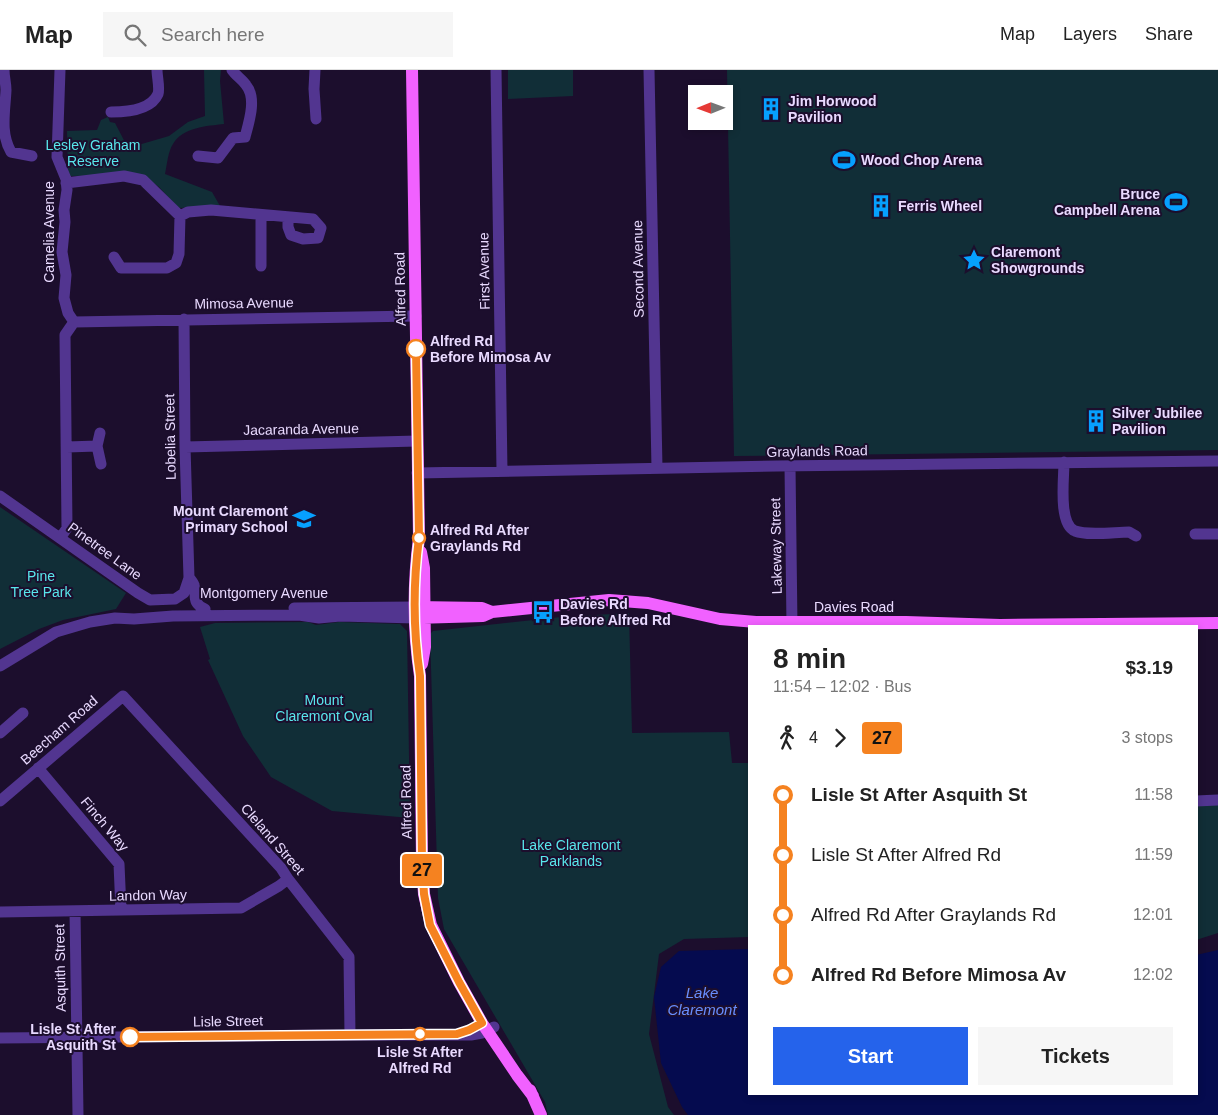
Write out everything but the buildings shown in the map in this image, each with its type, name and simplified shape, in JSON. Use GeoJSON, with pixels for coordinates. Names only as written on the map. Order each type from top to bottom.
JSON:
{"type":"FeatureCollection","features":[{"type":"Feature","properties":{"kind":"main road","name":"Alfred Road"},"geometry":{"type":"LineString","coordinates":[[412,70],[417,473],[419,538],[424,568],[416,647],[420,676],[424,894],[430,925],[446,953],[459,982],[488,1025],[517,1075],[533,1096],[541,1115]]}},
{"type":"Feature","properties":{"kind":"main road","name":"Davies Road"},"geometry":{"type":"LineString","coordinates":[[420,612],[482,608],[492,612],[609,600],[648,603],[729,620],[792,624],[906,622],[976,625]]}},
{"type":"Feature","properties":{"kind":"main road","name":"Davies Road"},"geometry":{"type":"LineString","coordinates":[[1073,625],[1218,623]]}},
{"type":"Feature","properties":{"kind":"street"},"geometry":{"type":"LineString","coordinates":[[4,70],[6,89],[2,125],[6,145],[11,152],[32,156]]}},
{"type":"Feature","properties":{"kind":"street","name":"Camelia Avenue"},"geometry":{"type":"LineString","coordinates":[[60,70],[57,157],[67,190],[62,252],[66,275],[64,298],[68,313],[74,322]]}},
{"type":"Feature","properties":{"kind":"street"},"geometry":{"type":"LineString","coordinates":[[111,112],[142,108],[152,102],[158,92],[157,70]]}},
{"type":"Feature","properties":{"kind":"street"},"geometry":{"type":"LineString","coordinates":[[198,156],[218,158],[234,138],[245,137],[251,110],[250,91],[246,83],[232,70]]}},
{"type":"Feature","properties":{"kind":"street"},"geometry":{"type":"LineString","coordinates":[[315,70],[316,120]]}},
{"type":"Feature","properties":{"kind":"street","name":"First Avenue"},"geometry":{"type":"LineString","coordinates":[[496,70],[502,471]]}},
{"type":"Feature","properties":{"kind":"street","name":"Second Avenue"},"geometry":{"type":"LineString","coordinates":[[649,70],[656,468]]}},
{"type":"Feature","properties":{"kind":"street"},"geometry":{"type":"LineString","coordinates":[[66,183],[124,176],[144,180],[180,216],[179,254],[176,263],[167,268],[121,268],[114,257]]}},
{"type":"Feature","properties":{"kind":"street"},"geometry":{"type":"LineString","coordinates":[[180,216],[188,212],[212,210],[241,211],[261,216],[288,217]]}},
{"type":"Feature","properties":{"kind":"street"},"geometry":{"type":"LineString","coordinates":[[261,216],[261,266]]}},
{"type":"Feature","properties":{"kind":"street","name":"Mimosa Avenue"},"geometry":{"type":"LineString","coordinates":[[74,322],[416,316]]}},
{"type":"Feature","properties":{"kind":"street","name":"Lobelia Street"},"geometry":{"type":"LineString","coordinates":[[184,319],[189,578],[194,585],[196,602],[210,611]]}},
{"type":"Feature","properties":{"kind":"street"},"geometry":{"type":"LineString","coordinates":[[60,537],[68,528],[65,335],[74,322]]}},
{"type":"Feature","properties":{"kind":"street"},"geometry":{"type":"LineString","coordinates":[[100,434],[97,446],[101,464]]}},
{"type":"Feature","properties":{"kind":"street","name":"Jacaranda Avenue"},"geometry":{"type":"LineString","coordinates":[[185,447],[417,441]]}},
{"type":"Feature","properties":{"kind":"street"},"geometry":{"type":"LineString","coordinates":[[67,447],[97,446]]}},
{"type":"Feature","properties":{"kind":"street","name":"Graylands Road"},"geometry":{"type":"LineString","coordinates":[[417,473],[1218,460]]}},
{"type":"Feature","properties":{"kind":"street"},"geometry":{"type":"LineString","coordinates":[[1064,462],[1064,510],[1068,526],[1080,532],[1130,532],[1136,536]]}},
{"type":"Feature","properties":{"kind":"street","name":"Lakeway Street"},"geometry":{"type":"LineString","coordinates":[[790,466],[792,624]]}},
{"type":"Feature","properties":{"kind":"street","name":"Pinetree Lane"},"geometry":{"type":"LineString","coordinates":[[0,496],[150,600],[179,597],[184,593],[189,578]]}},
{"type":"Feature","properties":{"kind":"street"},"geometry":{"type":"LineString","coordinates":[[1195,534],[1218,534]]}},
{"type":"Feature","properties":{"kind":"street","name":"Montgomery Avenue"},"geometry":{"type":"LineString","coordinates":[[0,666],[56,632],[90,622],[150,610],[299,615],[318,618],[420,612]]}},
{"type":"Feature","properties":{"kind":"street","name":"Cleland Street"},"geometry":{"type":"LineString","coordinates":[[115,702],[123,696],[281,868],[349,957],[350,1034]]}},
{"type":"Feature","properties":{"kind":"street","name":"Beecham Road"},"geometry":{"type":"LineString","coordinates":[[0,801],[115,702]]}},
{"type":"Feature","properties":{"kind":"street"},"geometry":{"type":"LineString","coordinates":[[0,733],[23,713]]}},
{"type":"Feature","properties":{"kind":"street","name":"Finch Way"},"geometry":{"type":"LineString","coordinates":[[38,768],[119,864],[121,910]]}},
{"type":"Feature","properties":{"kind":"street"},"geometry":{"type":"LineString","coordinates":[[1198,801],[1218,800]]}},
{"type":"Feature","properties":{"kind":"street","name":"Landon Way"},"geometry":{"type":"LineString","coordinates":[[0,912],[240,908],[288,879]]}},
{"type":"Feature","properties":{"kind":"street","name":"Asquith Street"},"geometry":{"type":"LineString","coordinates":[[75,911],[78,1115]]}},
{"type":"Feature","properties":{"kind":"street","name":"Lisle Street"},"geometry":{"type":"LineString","coordinates":[[0,1038],[350,1034],[471,1035],[488,1025]]}},
{"type":"Feature","properties":{"kind":"green space","name":"Lesley Graham Reserve"},"geometry":{"type":"Polygon","coordinates":[[[204,70],[221,70],[220,81],[224,124],[196,128],[177,138],[170,150],[165,174],[212,192],[220,206],[178,208],[159,187],[142,175],[70,176],[68,172],[67,131],[97,130],[101,120],[108,117],[110,122],[115,123],[128,148],[169,136],[188,122],[205,116],[204,70]]]}},
{"type":"Feature","properties":{"kind":"green space"},"geometry":{"type":"Polygon","coordinates":[[[508,70],[573,70],[573,96],[508,99],[508,70]]]}},
{"type":"Feature","properties":{"kind":"green space","name":"Claremont Showgrounds"},"geometry":{"type":"Polygon","coordinates":[[[727,70],[1218,70],[1218,450],[734,456],[728,130],[733,130],[733,85],[727,85],[727,70]]]}},
{"type":"Feature","properties":{"kind":"green space","name":"Pine Tree Park"},"geometry":{"type":"Polygon","coordinates":[[[0,507],[126,593],[116,609],[63,620],[39,629],[0,649],[0,507]]]}},
{"type":"Feature","properties":{"kind":"green space","name":"Lake Claremont Parklands"},"geometry":{"type":"Polygon","coordinates":[[[629,613],[632,733],[729,732],[732,763],[748,763],[748,937],[684,939],[659,954],[649,1034],[668,1107],[674,1115],[548,1115],[545,1102],[444,929],[438,898],[430,634],[433,631],[561,617],[629,613]]]}},
{"type":"Feature","properties":{"kind":"green space","name":"Mount Claremont Oval"},"geometry":{"type":"Polygon","coordinates":[[[308,622],[316,625],[339,622],[400,624],[407,631],[410,818],[332,811],[271,777],[243,736],[208,660],[210,659],[200,627],[215,623],[308,622]]]}},
{"type":"Feature","properties":{"kind":"green space"},"geometry":{"type":"Polygon","coordinates":[[[1218,804],[1218,933],[1198,939],[1198,805],[1218,804]]]}},
{"type":"Feature","properties":{"kind":"water","name":"Lake Claremont"},"geometry":{"type":"Polygon","coordinates":[[[748,949],[748,1095],[1198,1095],[1198,955],[1218,950],[1218,1115],[688,1115],[682,1107],[661,1063],[654,997],[661,967],[679,951],[748,949]]]}},
{"type":"Feature","properties":{"kind":"bus line","name":"27"},"geometry":{"type":"LineString","coordinates":[[130,1037],[457,1034],[482,1023],[430,925],[424,894],[420,676],[416,647],[415,600],[415,568],[419,538],[416,349]]}},
{"type":"Feature","properties":{"kind":"place","name":"Jim Horwood Pavilion"},"geometry":{"type":"Point","coordinates":[771,109]}},
{"type":"Feature","properties":{"kind":"place","name":"Wood Chop Arena"},"geometry":{"type":"Point","coordinates":[844,160]}},
{"type":"Feature","properties":{"kind":"place","name":"Bruce Campbell Arena"},"geometry":{"type":"Point","coordinates":[1176,202]}},
{"type":"Feature","properties":{"kind":"place","name":"Ferris Wheel"},"geometry":{"type":"Point","coordinates":[881,206]}},
{"type":"Feature","properties":{"kind":"place","name":"Claremont Showgrounds"},"geometry":{"type":"Point","coordinates":[974,260]}},
{"type":"Feature","properties":{"kind":"place","name":"Alfred Rd Before Mimosa Av"},"geometry":{"type":"Point","coordinates":[416,349]}},
{"type":"Feature","properties":{"kind":"place","name":"Silver Jubilee Pavilion"},"geometry":{"type":"Point","coordinates":[1096,421]}},
{"type":"Feature","properties":{"kind":"place","name":"Mount Claremont Primary School"},"geometry":{"type":"Point","coordinates":[304,519]}},
{"type":"Feature","properties":{"kind":"place","name":"Alfred Rd After Graylands Rd"},"geometry":{"type":"Point","coordinates":[419,538]}},
{"type":"Feature","properties":{"kind":"place","name":"Davies Rd Before Alfred Rd"},"geometry":{"type":"Point","coordinates":[543,612]}},
{"type":"Feature","properties":{"kind":"place","name":"Lisle St After Alfred Rd"},"geometry":{"type":"Point","coordinates":[420,1034]}},
{"type":"Feature","properties":{"kind":"place","name":"Lisle St After Asquith St"},"geometry":{"type":"Point","coordinates":[130,1037]}}]}
